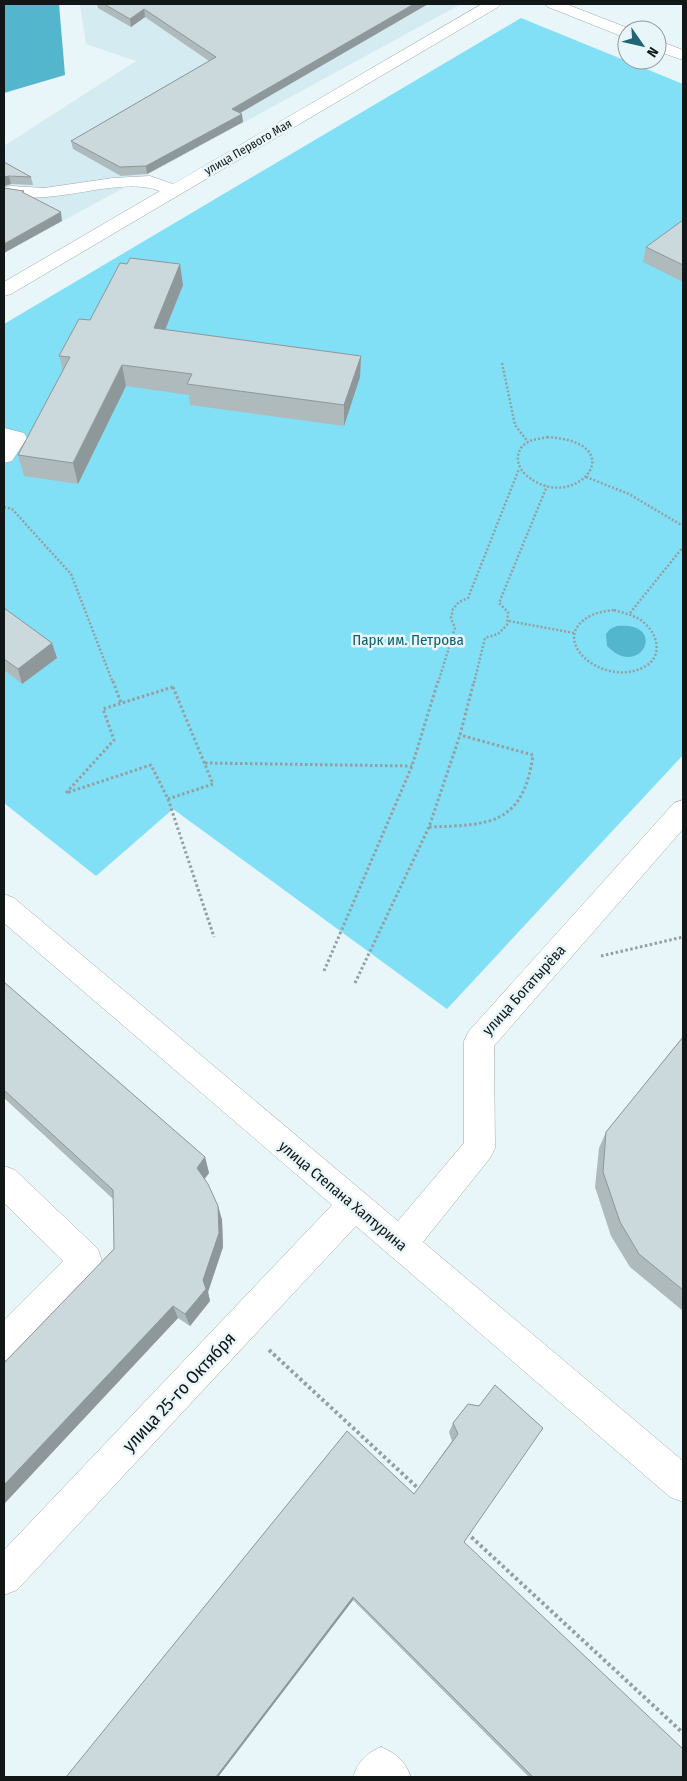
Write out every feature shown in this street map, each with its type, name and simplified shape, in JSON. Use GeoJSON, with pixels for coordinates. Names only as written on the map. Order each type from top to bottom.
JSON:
{"type":"FeatureCollection","features":[{"type":"Feature","properties":{"kind":"street","name":"улица Первого Мая"},"geometry":{"type":"LineString","coordinates":[[4,290],[493,4]]}},
{"type":"Feature","properties":{"kind":"street"},"geometry":{"type":"LineString","coordinates":[[553,4],[617,29]]}},
{"type":"Feature","properties":{"kind":"street"},"geometry":{"type":"LineString","coordinates":[[667,49],[683,55]]}},
{"type":"Feature","properties":{"kind":"street"},"geometry":{"type":"LineString","coordinates":[[11,191],[44,193],[113,183],[150,181],[174,190]]}},
{"type":"Feature","properties":{"kind":"street"},"geometry":{"type":"LineString","coordinates":[[4,435],[16,438],[4,456]]}},
{"type":"Feature","properties":{"kind":"street","name":"улица Богатырёва"},"geometry":{"type":"LineString","coordinates":[[400,1244],[479,1148],[479,1040],[683,811]]}},
{"type":"Feature","properties":{"kind":"street","name":"улица Степана Халтурина"},"geometry":{"type":"LineString","coordinates":[[4,906],[354,1206],[683,1484]]}},
{"type":"Feature","properties":{"kind":"street"},"geometry":{"type":"LineString","coordinates":[[4,1181],[86,1261],[4,1344]]}},
{"type":"Feature","properties":{"kind":"street","name":"улица 25-го Октября"},"geometry":{"type":"LineString","coordinates":[[4,1577],[354,1206]]}},
{"type":"Feature","properties":{"kind":"street"},"geometry":{"type":"LineString","coordinates":[[373,1777],[380,1766],[391,1777]]}},
{"type":"Feature","properties":{"kind":"path"},"geometry":{"type":"LineString","coordinates":[[502,363],[515,425],[528,442]]}},
{"type":"Feature","properties":{"kind":"path"},"geometry":{"type":"LineString","coordinates":[[324,970],[412,766],[455,628],[450,618],[452,609],[462,600],[468,598],[519,469],[518,454],[528,442],[541,438],[569,439],[581,446],[589,454],[592,464],[592,468],[586,477],[569,486],[547,486],[533,481],[519,469]]}},
{"type":"Feature","properties":{"kind":"path"},"geometry":{"type":"LineString","coordinates":[[586,477],[629,494],[683,526]]}},
{"type":"Feature","properties":{"kind":"path"},"geometry":{"type":"LineString","coordinates":[[355,983],[429,826],[460,735],[485,638],[502,632],[509,621],[508,612],[499,603],[547,486]]}},
{"type":"Feature","properties":{"kind":"path"},"geometry":{"type":"LineString","coordinates":[[4,507],[12,509],[71,574],[121,703]]}},
{"type":"Feature","properties":{"kind":"path"},"geometry":{"type":"LineString","coordinates":[[630,613],[683,547]]}},
{"type":"Feature","properties":{"kind":"path"},"geometry":{"type":"LineString","coordinates":[[614,610],[630,613],[650,626],[657,637],[656,655],[647,665],[640,669],[617,673],[593,666],[576,651],[574,633],[580,622],[591,614],[614,610]]}},
{"type":"Feature","properties":{"kind":"path"},"geometry":{"type":"LineString","coordinates":[[509,621],[574,633]]}},
{"type":"Feature","properties":{"kind":"path"},"geometry":{"type":"LineString","coordinates":[[168,799],[213,784],[174,687],[103,710],[114,740],[66,793],[151,765],[168,799],[214,937]]}},
{"type":"Feature","properties":{"kind":"path"},"geometry":{"type":"LineString","coordinates":[[429,826],[461,826],[491,820],[509,812],[522,793],[532,767],[534,755],[460,735]]}},
{"type":"Feature","properties":{"kind":"path"},"geometry":{"type":"LineString","coordinates":[[204,763],[412,766]]}},
{"type":"Feature","properties":{"kind":"path"},"geometry":{"type":"LineString","coordinates":[[597,956],[683,937]]}},
{"type":"Feature","properties":{"kind":"path"},"geometry":{"type":"LineString","coordinates":[[266,1348],[427,1496]]}},
{"type":"Feature","properties":{"kind":"path"},"geometry":{"type":"LineString","coordinates":[[464,1530],[683,1733]]}},
{"type":"Feature","properties":{"kind":"shaded area"},"geometry":{"type":"Polygon","coordinates":[[[4,4],[59,4],[65,75],[4,93],[4,4]]]}},
{"type":"Feature","properties":{"kind":"shaded area"},"geometry":{"type":"Polygon","coordinates":[[[80,4],[461,4],[4,253],[4,146],[136,61],[86,44],[80,4]]]}},
{"type":"Feature","properties":{"kind":"shaded area"},"geometry":{"type":"Polygon","coordinates":[[[617,626],[633,627],[642,632],[646,639],[644,647],[639,654],[630,657],[619,655],[607,646],[606,634],[610,629],[617,626]]]}},
{"type":"Feature","properties":{"kind":"green space","name":"Парк им. Петрова"},"geometry":{"type":"Polygon","coordinates":[[[521,18],[617,57],[617,70],[649,70],[683,84],[683,755],[447,1009],[173,809],[96,876],[4,803],[4,324],[521,18]]]}},
{"type":"Feature","properties":{"kind":"building"},"geometry":{"type":"Polygon","coordinates":[[[104,4],[414,4],[232,109],[242,114],[146,166],[120,167],[71,141],[216,57],[144,9],[130,19],[104,4]]]}},
{"type":"Feature","properties":{"kind":"building"},"geometry":{"type":"Polygon","coordinates":[[[4,162],[31,177],[4,177],[4,162]]]}},
{"type":"Feature","properties":{"kind":"building"},"geometry":{"type":"Polygon","coordinates":[[[4,188],[24,191],[22,192],[61,212],[4,244],[4,188]]]}},
{"type":"Feature","properties":{"kind":"building"},"geometry":{"type":"Polygon","coordinates":[[[683,220],[683,265],[646,247],[683,220]]]}},
{"type":"Feature","properties":{"kind":"building"},"geometry":{"type":"Polygon","coordinates":[[[130,258],[180,264],[154,328],[361,356],[344,405],[187,384],[192,374],[122,365],[73,463],[18,455],[70,357],[59,356],[79,319],[90,320],[120,263],[127,264],[130,258]]]}},
{"type":"Feature","properties":{"kind":"building"},"geometry":{"type":"Polygon","coordinates":[[[4,608],[52,643],[18,669],[4,659],[4,608]]]}},
{"type":"Feature","properties":{"kind":"building"},"geometry":{"type":"Polygon","coordinates":[[[4,982],[205,1157],[197,1168],[208,1184],[218,1206],[219,1233],[203,1280],[206,1289],[185,1314],[173,1306],[4,1485],[4,1363],[114,1249],[113,1190],[4,1090],[4,982]]]}},
{"type":"Feature","properties":{"kind":"building"},"geometry":{"type":"Polygon","coordinates":[[[683,1037],[683,1290],[639,1254],[620,1222],[603,1172],[606,1132],[683,1037]]]}},
{"type":"Feature","properties":{"kind":"building"},"geometry":{"type":"Polygon","coordinates":[[[495,1385],[543,1428],[464,1542],[683,1749],[683,1777],[533,1777],[353,1597],[216,1777],[66,1777],[347,1431],[414,1494],[458,1434],[453,1423],[468,1404],[479,1406],[495,1385]]]}}]}
